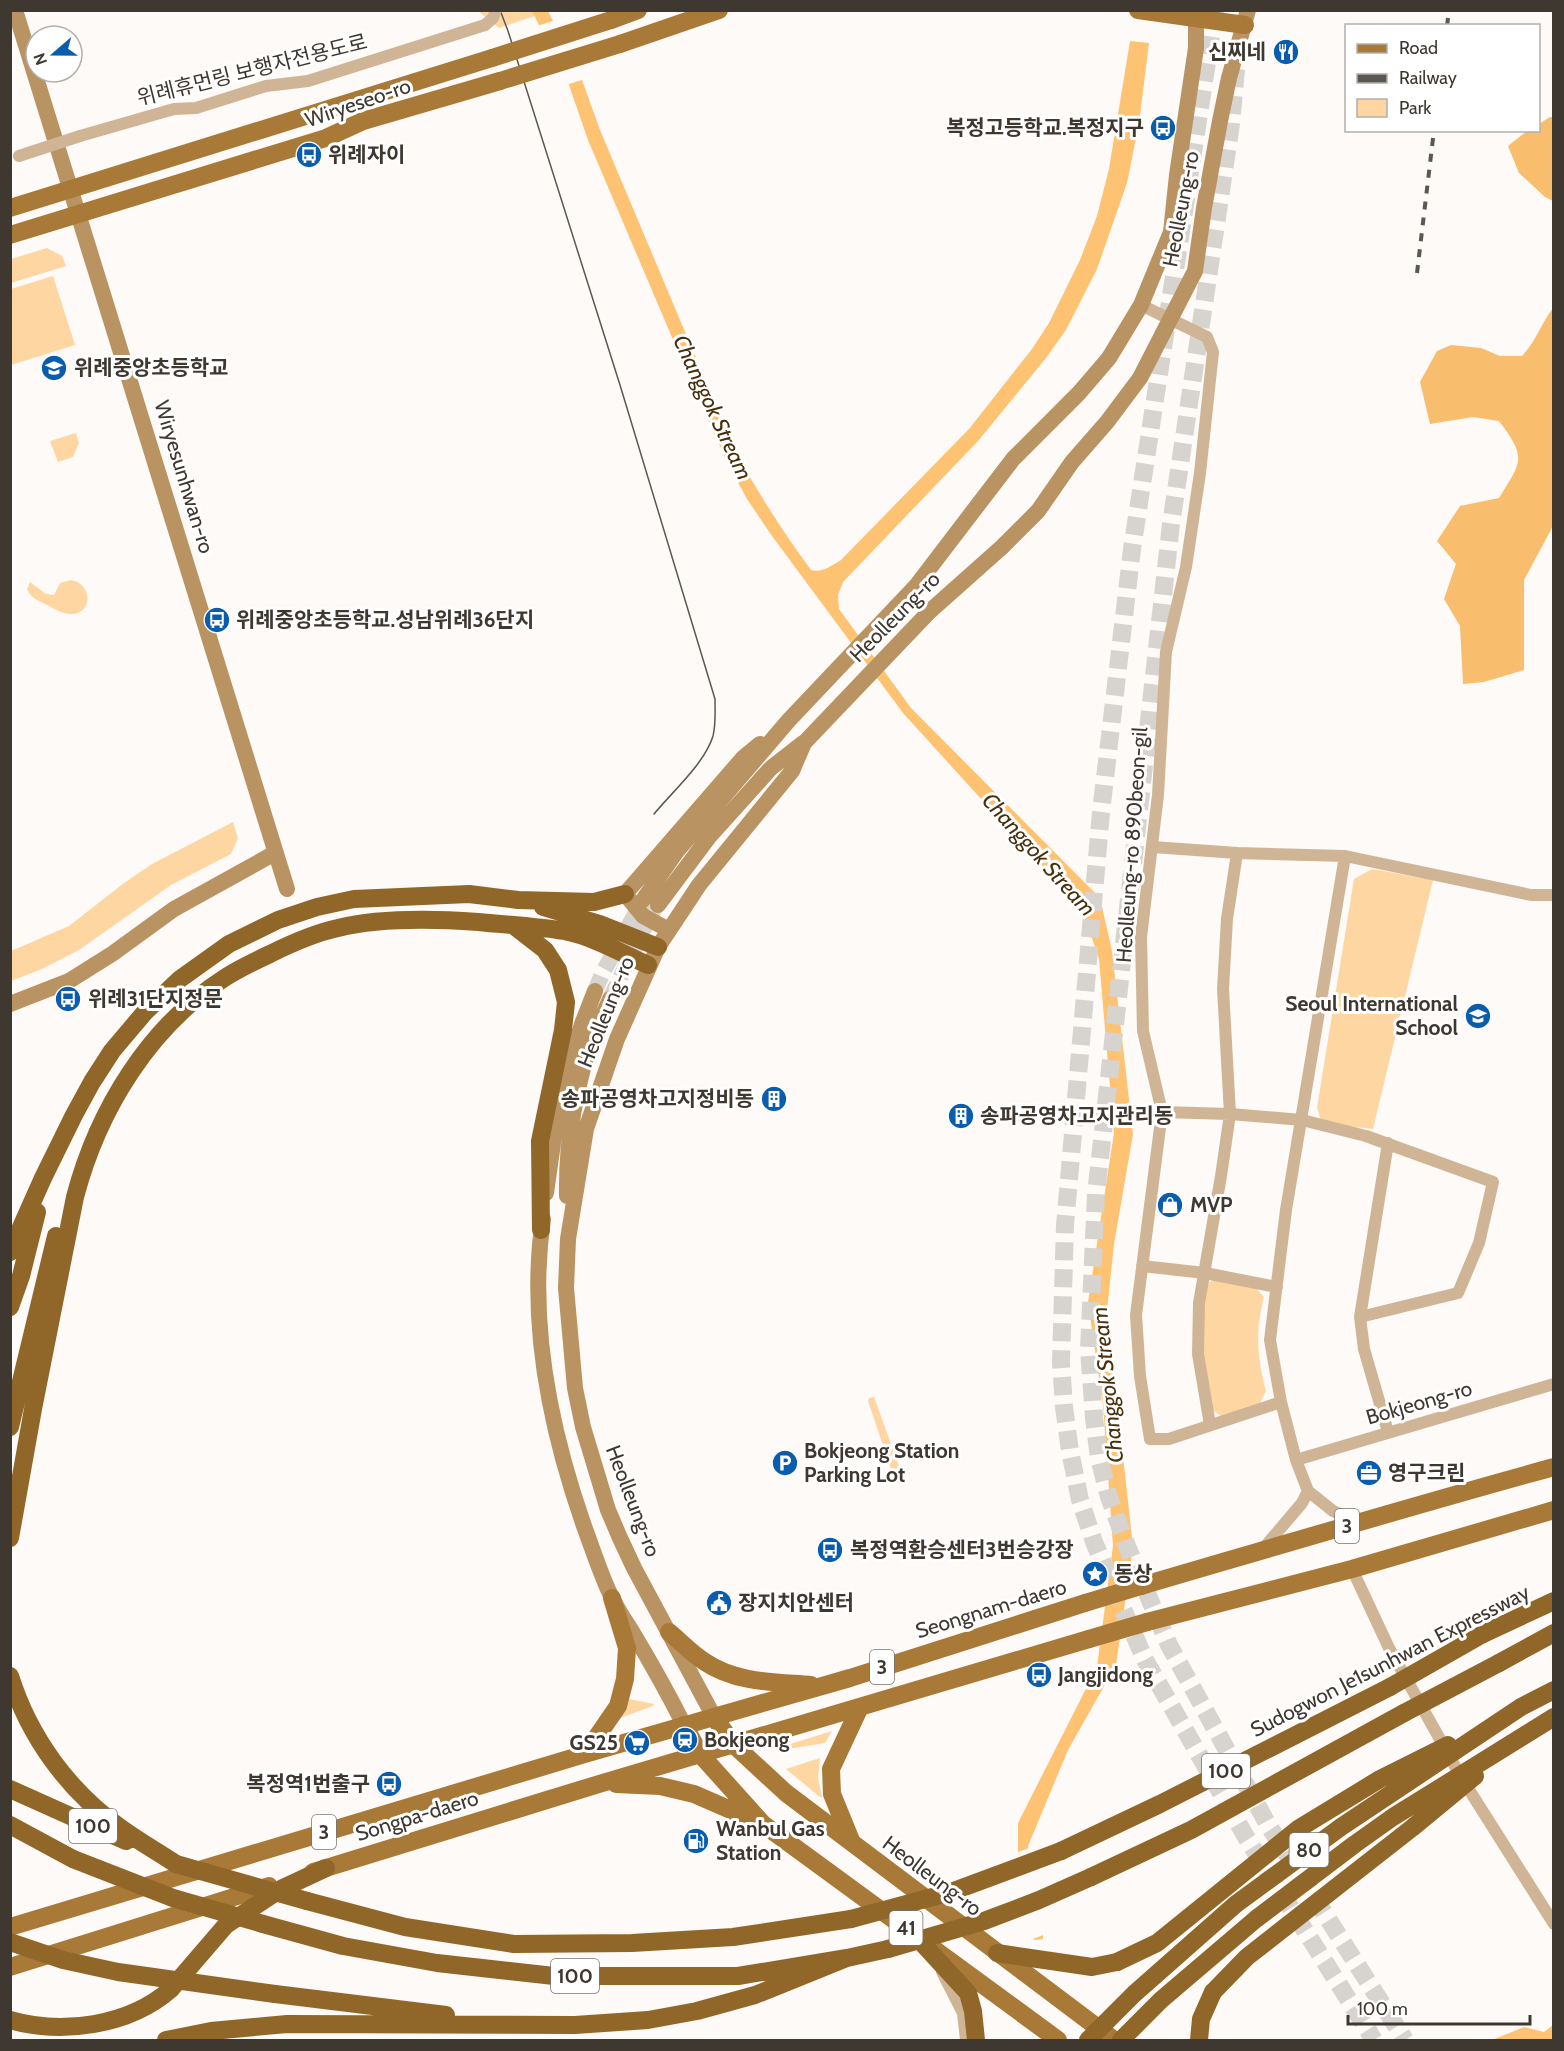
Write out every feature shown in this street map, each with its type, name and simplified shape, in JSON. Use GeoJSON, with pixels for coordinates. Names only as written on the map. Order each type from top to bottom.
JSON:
{"type":"FeatureCollection","features":[{"type":"Feature","properties":{"kind":"highway"},"geometry":{"type":"LineString","coordinates":[[10,1252],[43,1178],[92,1082],[123,1037],[145,1012],[180,980],[218,951],[242,937],[267,924],[296,914],[354,899],[469,894],[518,900],[594,902],[625,894]]}},
{"type":"Feature","properties":{"kind":"highway"},"geometry":{"type":"LineString","coordinates":[[518,900],[600,924],[658,947]]}},
{"type":"Feature","properties":{"kind":"highway"},"geometry":{"type":"LineString","coordinates":[[10,1427],[57,1232],[72,1185],[120,1090],[161,1033],[198,998],[226,976],[310,937],[333,929],[356,924],[433,921],[512,925],[566,932],[599,942],[648,965]]}},
{"type":"Feature","properties":{"kind":"highway"},"geometry":{"type":"LineString","coordinates":[[512,925],[545,950],[558,970],[566,1002],[563,1030],[540,1141],[541,1230]]}},
{"type":"Feature","properties":{"kind":"highway"},"geometry":{"type":"LineString","coordinates":[[10,1538],[75,1197],[91,1148]]}},
{"type":"Feature","properties":{"kind":"highway"},"geometry":{"type":"LineString","coordinates":[[10,1307],[55,1156]]}},
{"type":"Feature","properties":{"kind":"highway","name":"Sudogwon Je1sunhwan Expressway"},"geometry":{"type":"LineString","coordinates":[[10,1789],[177,1864],[405,1927],[514,1944],[632,1943],[733,1937],[851,1919],[951,1892],[1061,1851],[1160,1804],[1390,1687],[1483,1634],[1554,1602]]}},
{"type":"Feature","properties":{"kind":"highway","name":"100"},"geometry":{"type":"LineString","coordinates":[[10,1825],[74,1859],[173,1898],[343,1946],[437,1963],[554,1976],[738,1976],[888,1949],[984,1921],[1039,1900],[1191,1830],[1554,1634]]}},
{"type":"Feature","properties":{"kind":"highway"},"geometry":{"type":"LineString","coordinates":[[10,1676],[37,1737],[79,1793],[122,1829],[177,1864]]}},
{"type":"Feature","properties":{"kind":"highway","name":"80"},"geometry":{"type":"LineString","coordinates":[[1088,2040],[1134,1994],[1236,1904],[1341,1827],[1521,1707],[1554,1690]]}},
{"type":"Feature","properties":{"kind":"highway"},"geometry":{"type":"LineString","coordinates":[[997,1953],[1092,1967],[1118,1962],[1157,1943],[1298,1829],[1380,1779],[1521,1707]]}},
{"type":"Feature","properties":{"kind":"highway","name":"80"},"geometry":{"type":"LineString","coordinates":[[1121,2040],[1161,2000],[1274,1906],[1392,1817],[1554,1717]]}},
{"type":"Feature","properties":{"kind":"highway"},"geometry":{"type":"LineString","coordinates":[[1199,2040],[1201,2019],[1214,1992],[1247,1957],[1412,1828],[1532,1729]]}},
{"type":"Feature","properties":{"kind":"highway"},"geometry":{"type":"LineString","coordinates":[[10,2020],[53,2027],[82,2026],[110,2020],[136,2010],[171,1989],[226,1925],[281,1889],[326,1868]]}},
{"type":"Feature","properties":{"kind":"highway"},"geometry":{"type":"LineString","coordinates":[[910,1930],[968,1994],[973,2011],[976,2040]]}},
{"type":"Feature","properties":{"kind":"highway"},"geometry":{"type":"LineString","coordinates":[[10,1942],[63,1960],[118,1972],[519,2025]]}},
{"type":"Feature","properties":{"kind":"highway"},"geometry":{"type":"LineString","coordinates":[[166,2040],[211,2031],[288,2024],[600,2024],[673,2016],[754,1995],[847,1958]]}},
{"type":"Feature","properties":{"kind":"main road","name":"Wiryesunhwan-ro"},"geometry":{"type":"LineString","coordinates":[[15,10],[287,889]]}},
{"type":"Feature","properties":{"kind":"main road","name":"Wiryeseo-ro"},"geometry":{"type":"LineString","coordinates":[[10,208],[492,58],[638,10]]}},
{"type":"Feature","properties":{"kind":"main road","name":"Wiryeseo-ro"},"geometry":{"type":"LineString","coordinates":[[10,235],[326,138],[363,121],[620,44],[719,10]]}},
{"type":"Feature","properties":{"kind":"main road"},"geometry":{"type":"LineString","coordinates":[[1138,10],[1246,18]]}},
{"type":"Feature","properties":{"kind":"main road","name":"Heolleung-ro"},"geometry":{"type":"LineString","coordinates":[[789,720],[890,614],[940,556],[1013,459],[1109,358],[1141,305],[1171,232],[1196,48],[1195,14]]}},
{"type":"Feature","properties":{"kind":"main road","name":"Heolleung-ro"},"geometry":{"type":"LineString","coordinates":[[1114,2040],[786,1793],[734,1745],[714,1717],[634,1568],[608,1510],[583,1427],[575,1388],[566,1288],[568,1239],[586,1129],[617,1039],[648,965],[669,930],[699,885],[792,771],[804,742],[929,612],[1002,547],[1038,511],[1072,462],[1107,422],[1140,378],[1195,271],[1222,110],[1246,18]]}},
{"type":"Feature","properties":{"kind":"main road"},"geometry":{"type":"LineString","coordinates":[[669,930],[643,916],[625,894],[743,758],[789,720]]}},
{"type":"Feature","properties":{"kind":"main road"},"geometry":{"type":"LineString","coordinates":[[789,720],[677,851],[650,903],[771,768],[804,742]]}},
{"type":"Feature","properties":{"kind":"main road"},"geometry":{"type":"LineString","coordinates":[[10,1004],[69,981],[112,954],[174,909],[275,853]]}},
{"type":"Feature","properties":{"kind":"main road"},"geometry":{"type":"LineString","coordinates":[[568,1239],[567,1172],[578,1089],[603,995],[582,1024],[559,1101],[541,1230],[539,1296],[543,1362],[557,1437],[575,1502],[612,1598],[627,1648],[625,1679],[618,1706],[585,1754]]}},
{"type":"Feature","properties":{"kind":"main road","name":"Seongnam-daero"},"geometry":{"type":"LineString","coordinates":[[684,1725],[821,1686],[1141,1586],[1554,1467]]}},
{"type":"Feature","properties":{"kind":"main road","name":"3"},"geometry":{"type":"LineString","coordinates":[[700,1754],[1147,1622],[1352,1569],[1554,1510]]}},
{"type":"Feature","properties":{"kind":"main road"},"geometry":{"type":"LineString","coordinates":[[612,1598],[669,1695],[700,1754]]}},
{"type":"Feature","properties":{"kind":"main road"},"geometry":{"type":"LineString","coordinates":[[669,1632],[705,1663],[731,1676],[821,1686]]}},
{"type":"Feature","properties":{"kind":"main road"},"geometry":{"type":"LineString","coordinates":[[853,1845],[832,1794],[831,1769],[860,1707]]}},
{"type":"Feature","properties":{"kind":"main road","name":"Songpa-daero"},"geometry":{"type":"LineString","coordinates":[[10,1927],[684,1725]]}},
{"type":"Feature","properties":{"kind":"main road","name":"Songpa-daero"},"geometry":{"type":"LineString","coordinates":[[10,1967],[700,1754]]}},
{"type":"Feature","properties":{"kind":"main road","name":"41"},"geometry":{"type":"LineString","coordinates":[[700,1754],[763,1824],[1058,2040]]}},
{"type":"Feature","properties":{"kind":"main road"},"geometry":{"type":"LineString","coordinates":[[599,1784],[660,1786],[694,1794],[763,1824]]}},
{"type":"Feature","properties":{"kind":"street","name":"위례휴먼링 보행자전용도로"},"geometry":{"type":"LineString","coordinates":[[15,157],[174,109],[196,108],[266,86],[308,81],[489,23],[496,10]]}},
{"type":"Feature","properties":{"kind":"street","name":"Heolleung-ro 890beon-gil"},"geometry":{"type":"LineString","coordinates":[[1141,305],[1207,337],[1213,352],[1200,473],[1186,567],[1166,652],[1158,795],[1141,937],[1143,1031],[1162,1112],[1136,1315],[1140,1376],[1150,1438],[1169,1439],[1281,1402]]}},
{"type":"Feature","properties":{"kind":"street"},"geometry":{"type":"LineString","coordinates":[[1153,847],[1238,853],[1345,856],[1531,895],[1554,895]]}},
{"type":"Feature","properties":{"kind":"street"},"geometry":{"type":"LineString","coordinates":[[1210,1425],[1198,1354],[1198,1303],[1205,1273],[1230,1113],[1223,989],[1227,919],[1238,853]]}},
{"type":"Feature","properties":{"kind":"street"},"geometry":{"type":"LineString","coordinates":[[1345,856],[1286,1210],[1270,1340],[1281,1402],[1296,1460],[1308,1491],[1333,1511],[1359,1522]]}},
{"type":"Feature","properties":{"kind":"street"},"geometry":{"type":"LineString","coordinates":[[1162,1112],[1230,1113],[1302,1120],[1388,1143],[1493,1182],[1479,1244],[1458,1293],[1360,1317]]}},
{"type":"Feature","properties":{"kind":"street"},"geometry":{"type":"LineString","coordinates":[[1388,1143],[1360,1317],[1364,1349],[1388,1432]]}},
{"type":"Feature","properties":{"kind":"street"},"geometry":{"type":"LineString","coordinates":[[1142,1266],[1205,1273],[1277,1287]]}},
{"type":"Feature","properties":{"kind":"street","name":"Bokjeong-ro"},"geometry":{"type":"LineString","coordinates":[[1296,1460],[1554,1384]]}},
{"type":"Feature","properties":{"kind":"street"},"geometry":{"type":"LineString","coordinates":[[1262,1551],[1302,1503],[1308,1491]]}},
{"type":"Feature","properties":{"kind":"street"},"geometry":{"type":"LineString","coordinates":[[1352,1569],[1389,1648],[1461,1777],[1554,1924]]}},
{"type":"Feature","properties":{"kind":"street"},"geometry":{"type":"LineString","coordinates":[[935,1958],[963,2013],[966,2040]]}},
{"type":"Feature","properties":{"kind":"green space"},"geometry":{"type":"Polygon","coordinates":[[[478,11],[550,11],[499,28],[478,11]]]}},
{"type":"Feature","properties":{"kind":"green space"},"geometry":{"type":"Polygon","coordinates":[[[47,248],[62,256],[66,266],[11,283],[11,259],[47,248]]]}},
{"type":"Feature","properties":{"kind":"green space"},"geometry":{"type":"Polygon","coordinates":[[[53,276],[75,345],[11,365],[11,289],[53,276]]]}},
{"type":"Feature","properties":{"kind":"green space"},"geometry":{"type":"Polygon","coordinates":[[[76,433],[79,443],[73,457],[58,462],[50,441],[76,433]]]}},
{"type":"Feature","properties":{"kind":"green space"},"geometry":{"type":"Polygon","coordinates":[[[71,580],[83,587],[88,599],[78,613],[68,614],[58,610],[34,598],[27,589],[30,582],[46,594],[54,595],[60,583],[71,580]]]}},
{"type":"Feature","properties":{"kind":"green space"},"geometry":{"type":"Polygon","coordinates":[[[233,822],[238,838],[231,854],[171,885],[79,950],[42,969],[11,981],[11,951],[69,926],[152,864],[233,822]]]}},
{"type":"Feature","properties":{"kind":"green space"},"geometry":{"type":"Polygon","coordinates":[[[1372,869],[1433,880],[1373,1129],[1322,1123],[1317,1108],[1354,879],[1372,869]]]}},
{"type":"Feature","properties":{"kind":"green space"},"geometry":{"type":"Polygon","coordinates":[[[1216,1278],[1254,1286],[1264,1297],[1259,1321],[1258,1344],[1266,1391],[1260,1403],[1221,1416],[1212,1410],[1201,1354],[1205,1285],[1216,1278]]]}},
{"type":"Feature","properties":{"kind":"green space"},"geometry":{"type":"Polygon","coordinates":[[[874,1397],[900,1469],[892,1472],[868,1401],[869,1398],[874,1397]]]}},
{"type":"Feature","properties":{"kind":"green space"},"geometry":{"type":"Polygon","coordinates":[[[624,1698],[654,1704],[615,1720],[624,1698]]]}},
{"type":"Feature","properties":{"kind":"green space"},"geometry":{"type":"Polygon","coordinates":[[[832,1731],[825,1743],[788,1749],[784,1746],[832,1731]]]}},
{"type":"Feature","properties":{"kind":"green space"},"geometry":{"type":"Polygon","coordinates":[[[820,1758],[818,1778],[822,1797],[786,1769],[820,1758]]]}},
{"type":"Feature","properties":{"kind":"shaded area"},"geometry":{"type":"Polygon","coordinates":[[[1553,117],[1553,201],[1545,197],[1519,173],[1508,146],[1526,132],[1540,132],[1540,123],[1553,117]]]}},
{"type":"Feature","properties":{"kind":"shaded area"},"geometry":{"type":"Polygon","coordinates":[[[1553,308],[1553,526],[1524,580],[1524,670],[1484,682],[1463,684],[1460,626],[1444,599],[1456,564],[1437,541],[1460,506],[1499,498],[1513,476],[1518,460],[1517,452],[1514,443],[1499,421],[1473,417],[1430,424],[1420,382],[1437,351],[1451,345],[1481,348],[1500,356],[1522,356],[1553,308]]]}},
{"type":"Feature","properties":{"kind":"water","name":"Changgok Stream"},"geometry":{"type":"Polygon","coordinates":[[[532,11],[548,11],[582,80],[600,130],[736,453],[781,527],[811,570],[815,571],[841,560],[969,429],[1032,349],[1049,323],[1080,260],[1097,216],[1109,169],[1130,41],[1149,43],[1139,123],[1127,183],[1097,269],[1066,330],[978,441],[843,582],[838,595],[839,609],[911,708],[1100,898],[1112,951],[1133,1134],[1114,1244],[1107,1310],[1133,1547],[1116,1665],[1068,1750],[1028,1846],[1043,1939],[1035,1940],[1018,1927],[1018,1823],[1097,1667],[1113,1546],[1103,1405],[1088,1302],[1114,1133],[1099,959],[1083,911],[903,713],[747,499],[726,460],[697,396],[588,140],[569,85],[532,11]]]}},
{"type":"Feature","properties":{"kind":"water"},"geometry":{"type":"Polygon","coordinates":[[[1553,2025],[1553,2040],[1492,2040],[1524,2027],[1544,2032],[1553,2025]]]}},
{"type":"Feature","properties":{"kind":"pier"},"geometry":{"type":"Polygon","coordinates":[[[556,20],[585,79],[566,85],[537,26],[556,20]]]}},
{"type":"Feature","properties":{"kind":"pier"},"geometry":{"type":"Polygon","coordinates":[[[1032,1847],[1046,1934],[1030,1940],[1015,1927],[1015,1853],[1032,1847]]]}},
{"type":"Feature","properties":{"kind":"tunnel"},"geometry":{"type":"LineString","coordinates":[[1215,10],[1132,549],[1101,812],[1065,1225],[1061,1362],[1064,1407],[1080,1500],[1094,1542],[1145,1660],[1246,1837],[1374,2040]]}},
{"type":"Feature","properties":{"kind":"tunnel"},"geometry":{"type":"LineString","coordinates":[[1236,69],[1231,124],[1171,524],[1096,1194],[1089,1349],[1094,1418],[1099,1458],[1109,1497],[1169,1645],[1267,1823],[1405,2040]]}},
{"type":"Feature","properties":{"kind":"tunnel"},"geometry":{"type":"LineString","coordinates":[[595,991],[643,900]]}},
{"type":"Feature","properties":{"kind":"tunnel"},"geometry":{"type":"LineString","coordinates":[[610,999],[655,908]]}},
{"type":"Feature","properties":{"kind":"tram line"},"geometry":{"type":"LineString","coordinates":[[500,10],[620,385],[715,699],[715,727],[709,746],[696,767],[654,814]]}},
{"type":"Feature","properties":{"kind":"railway"},"geometry":{"type":"LineString","coordinates":[[1447,24],[1449,10]]}},
{"type":"Feature","properties":{"kind":"railway"},"geometry":{"type":"LineString","coordinates":[[1417,273],[1434,132]]}},
{"type":"Feature","properties":{"kind":"place","name":"신찌네"},"geometry":{"type":"Point","coordinates":[1286,52]}},
{"type":"Feature","properties":{"kind":"place","name":"복정고등학교.복정지구"},"geometry":{"type":"Point","coordinates":[1163,128]}},
{"type":"Feature","properties":{"kind":"place","name":"위례자이"},"geometry":{"type":"Point","coordinates":[309,155]}},
{"type":"Feature","properties":{"kind":"place","name":"위례중앙초등학교"},"geometry":{"type":"Point","coordinates":[54,368]}},
{"type":"Feature","properties":{"kind":"place","name":"위례중앙초등학교.성남위례36단지"},"geometry":{"type":"Point","coordinates":[217,620]}},
{"type":"Feature","properties":{"kind":"place","name":"위례31단지정문"},"geometry":{"type":"Point","coordinates":[68,999]}},
{"type":"Feature","properties":{"kind":"place","name":"Seoul International School"},"geometry":{"type":"Point","coordinates":[1478,1016]}},
{"type":"Feature","properties":{"kind":"place","name":"송파공영차고지정비동"},"geometry":{"type":"Point","coordinates":[774,1099]}},
{"type":"Feature","properties":{"kind":"place","name":"송파공영차고지관리동"},"geometry":{"type":"Point","coordinates":[961,1116]}},
{"type":"Feature","properties":{"kind":"place","name":"MVP"},"geometry":{"type":"Point","coordinates":[1170,1205]}},
{"type":"Feature","properties":{"kind":"place","name":"Bokjeong Station Parking Lot"},"geometry":{"type":"Point","coordinates":[785,1463]}},
{"type":"Feature","properties":{"kind":"place","name":"영구크린"},"geometry":{"type":"Point","coordinates":[1369,1473]}},
{"type":"Feature","properties":{"kind":"place","name":"복정역환승센터3번승강장"},"geometry":{"type":"Point","coordinates":[830,1550]}},
{"type":"Feature","properties":{"kind":"place","name":"동상"},"geometry":{"type":"Point","coordinates":[1095,1574]}},
{"type":"Feature","properties":{"kind":"place","name":"장지치안센터"},"geometry":{"type":"Point","coordinates":[719,1603]}},
{"type":"Feature","properties":{"kind":"place","name":"Jangjidong"},"geometry":{"type":"Point","coordinates":[1039,1675]}},
{"type":"Feature","properties":{"kind":"place","name":"Bokjeong"},"geometry":{"type":"Point","coordinates":[685,1740]}},
{"type":"Feature","properties":{"kind":"place","name":"GS25"},"geometry":{"type":"Point","coordinates":[637,1743]}},
{"type":"Feature","properties":{"kind":"place","name":"복정역1번출구"},"geometry":{"type":"Point","coordinates":[389,1784]}},
{"type":"Feature","properties":{"kind":"place","name":"Wanbul Gas Station"},"geometry":{"type":"Point","coordinates":[696,1841]}}]}
